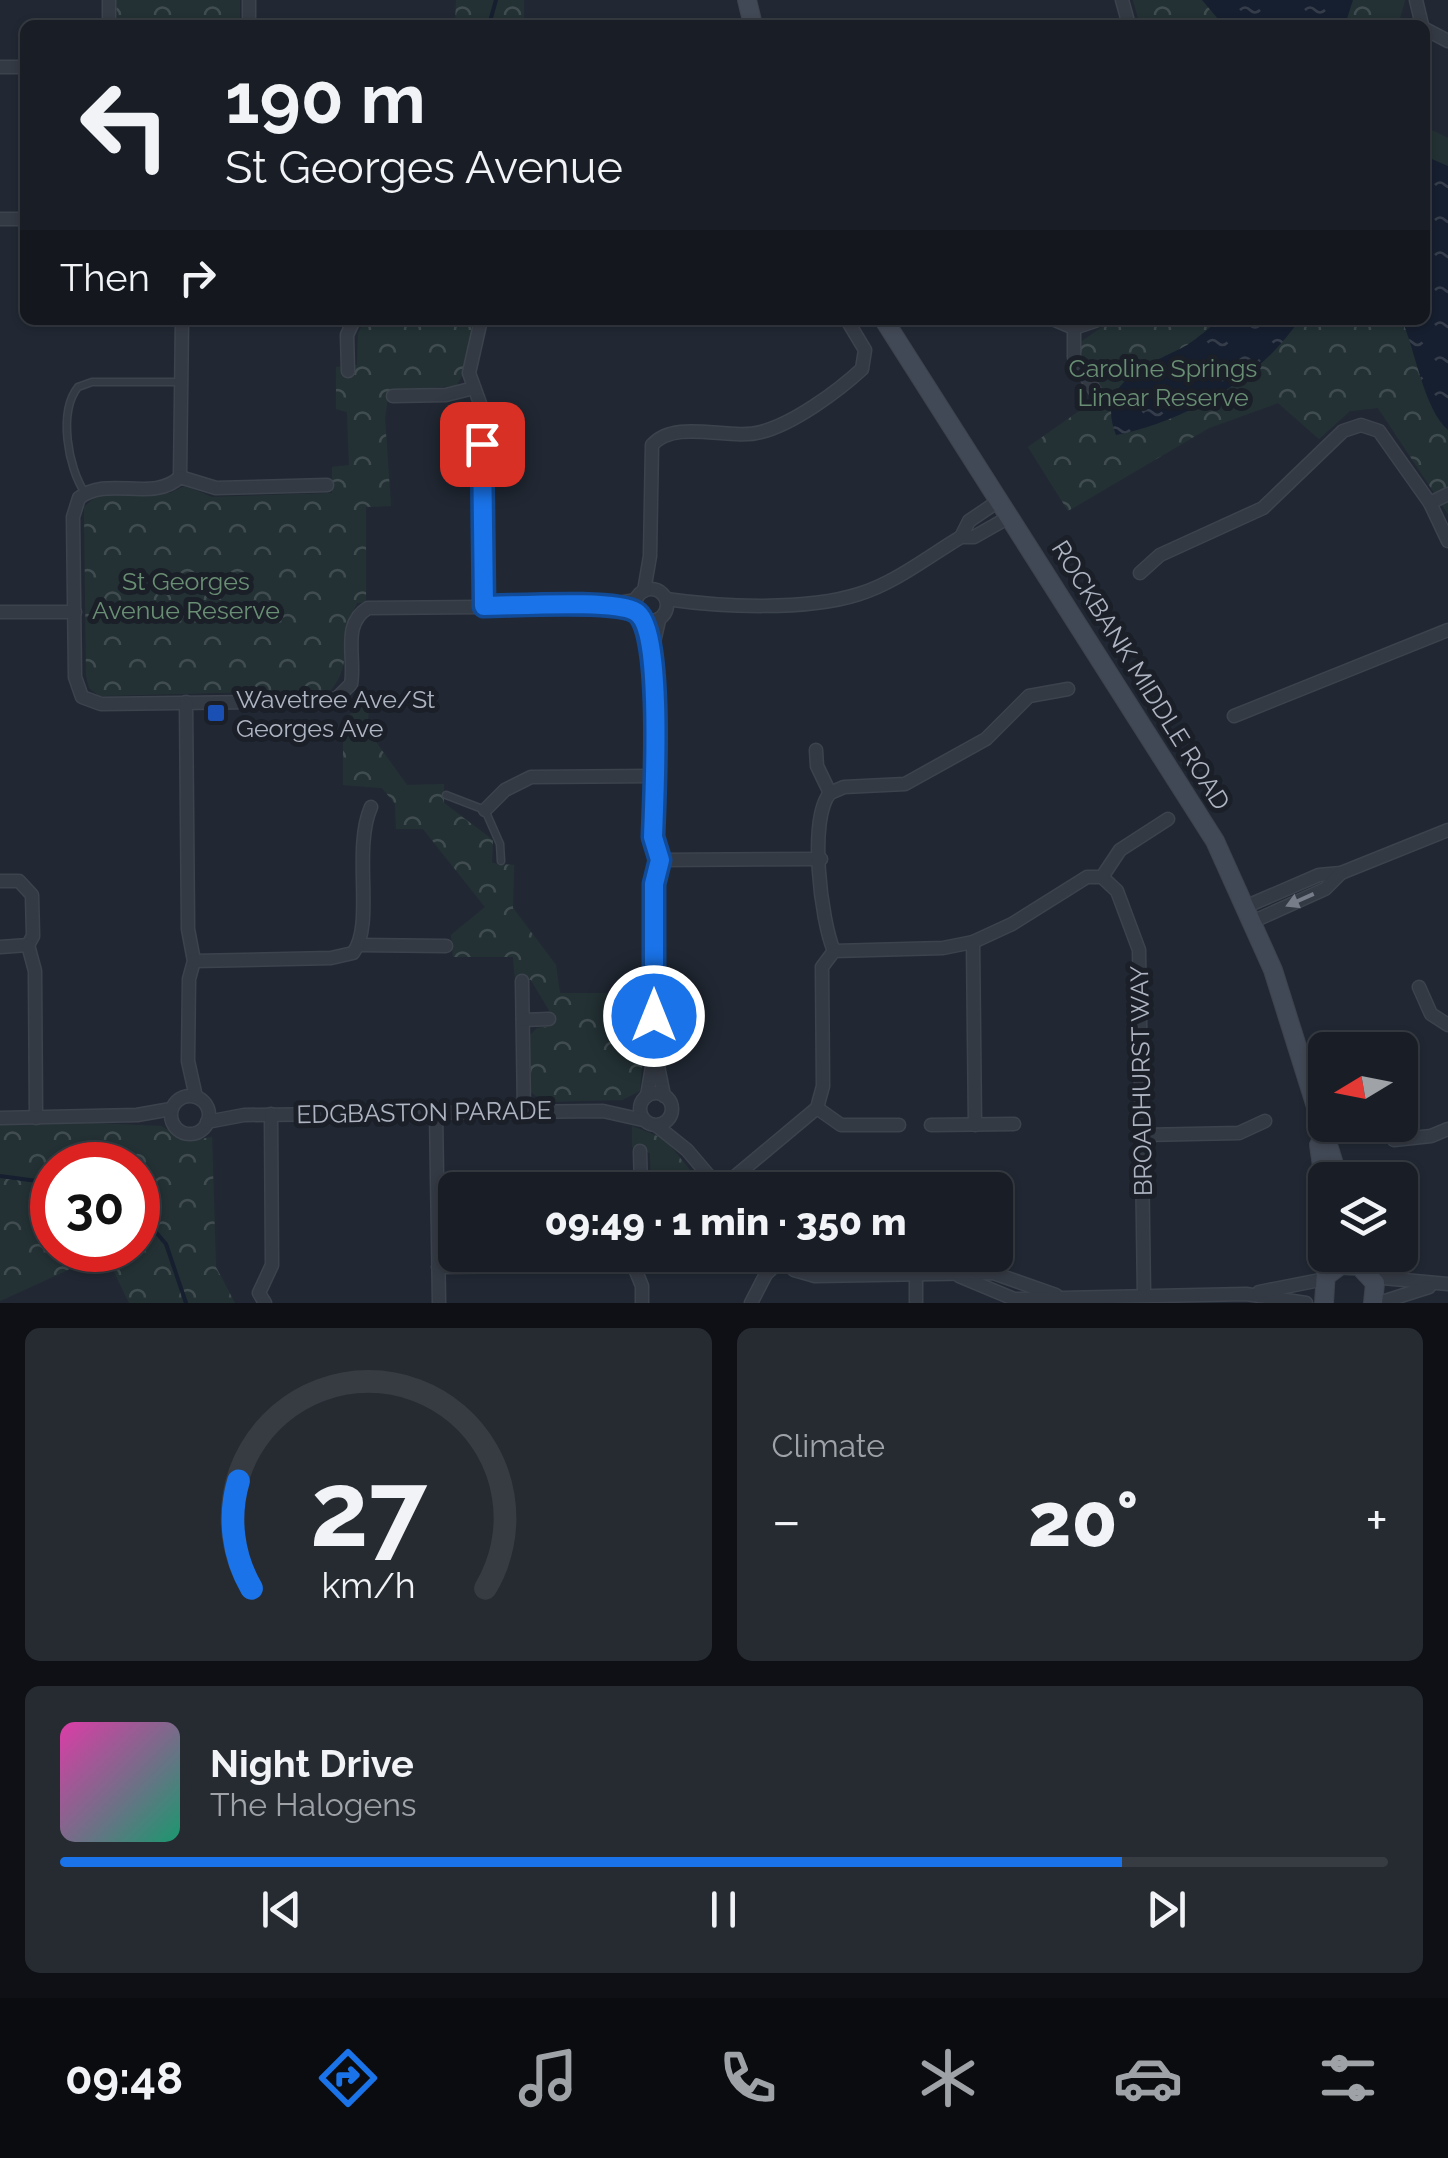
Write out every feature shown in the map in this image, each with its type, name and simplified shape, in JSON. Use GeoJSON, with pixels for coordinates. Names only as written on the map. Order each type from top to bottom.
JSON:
{"type":"FeatureCollection","features":[{"type":"Feature","properties":{"kind":"street"},"geometry":{"type":"LineString","coordinates":[[180,476],[182,325]]}},
{"type":"Feature","properties":{"kind":"street"},"geometry":{"type":"LineString","coordinates":[[348,371],[347,336],[352,325]]}},
{"type":"Feature","properties":{"kind":"street"},"geometry":{"type":"LineString","coordinates":[[480,325],[470,359],[481,406],[484,606]]}},
{"type":"Feature","properties":{"kind":"street"},"geometry":{"type":"LineString","coordinates":[[671,1114],[650,1123],[644,1099],[655,1049],[654,884],[660,860],[653,837],[650,452],[657,439],[678,433],[758,433],[782,423],[862,370],[865,350],[850,325]]}},
{"type":"Feature","properties":{"kind":"street","name":"ROCKBANK MIDDLE ROAD"},"geometry":{"type":"LineString","coordinates":[[887,325],[1188,792],[1251,913],[1308,1080]]}},
{"type":"Feature","properties":{"kind":"street"},"geometry":{"type":"LineString","coordinates":[[1067,325],[1083,325]]}},
{"type":"Feature","properties":{"kind":"street"},"geometry":{"type":"LineString","coordinates":[[1074,328],[1074,357],[1095,391]]}},
{"type":"Feature","properties":{"kind":"street"},"geometry":{"type":"LineString","coordinates":[[393,396],[446,394],[474,388]]}},
{"type":"Feature","properties":{"kind":"street"},"geometry":{"type":"LineString","coordinates":[[1140,573],[1160,556],[1263,508],[1343,430],[1361,425],[1379,431],[1430,503],[1448,541]]}},
{"type":"Feature","properties":{"kind":"street"},"geometry":{"type":"LineString","coordinates":[[327,485],[216,488],[180,476],[156,488],[85,493],[75,503],[73,516],[75,677],[82,697],[101,704],[337,698],[353,678],[352,630],[361,612],[377,607],[818,602],[860,594],[961,536],[974,537],[1011,516]]}},
{"type":"Feature","properties":{"kind":"street"},"geometry":{"type":"LineString","coordinates":[[1430,503],[1448,494]]}},
{"type":"Feature","properties":{"kind":"street"},"geometry":{"type":"LineString","coordinates":[[961,536],[968,521],[1000,500]]}},
{"type":"Feature","properties":{"kind":"street"},"geometry":{"type":"LineString","coordinates":[[0,612],[75,612]]}},
{"type":"Feature","properties":{"kind":"street"},"geometry":{"type":"LineString","coordinates":[[1234,716],[1448,630]]}},
{"type":"Feature","properties":{"kind":"street"},"geometry":{"type":"LineString","coordinates":[[834,952],[823,924],[821,860],[820,811],[830,793],[844,787],[904,784],[986,739],[1029,696],[1068,688]]}},
{"type":"Feature","properties":{"kind":"street"},"geometry":{"type":"LineString","coordinates":[[174,1110],[188,1060],[189,979],[194,961],[188,929],[186,702]]}},
{"type":"Feature","properties":{"kind":"street"},"geometry":{"type":"LineString","coordinates":[[816,750],[817,766],[830,793]]}},
{"type":"Feature","properties":{"kind":"street"},"geometry":{"type":"LineString","coordinates":[[485,810],[504,790],[531,777],[654,776]]}},
{"type":"Feature","properties":{"kind":"street"},"geometry":{"type":"LineString","coordinates":[[359,945],[360,838],[371,807]]}},
{"type":"Feature","properties":{"kind":"street"},"geometry":{"type":"LineString","coordinates":[[741,1172],[817,1108],[823,1086],[822,967],[834,952],[943,948],[973,942],[1012,924],[1077,882],[1102,877],[1120,850],[1168,819]]}},
{"type":"Feature","properties":{"kind":"street"},"geometry":{"type":"LineString","coordinates":[[1251,913],[1319,875],[1341,873],[1448,830]]}},
{"type":"Feature","properties":{"kind":"street"},"geometry":{"type":"LineString","coordinates":[[660,860],[821,860]]}},
{"type":"Feature","properties":{"kind":"street","name":"BROADHURST WAY"},"geometry":{"type":"LineString","coordinates":[[1102,877],[1122,900],[1139,950],[1144,1295]]}},
{"type":"Feature","properties":{"kind":"street"},"geometry":{"type":"LineString","coordinates":[[0,881],[19,881],[32,894],[33,936],[28,945],[35,971],[36,1118]]}},
{"type":"Feature","properties":{"kind":"street"},"geometry":{"type":"LineString","coordinates":[[973,942],[975,1125]]}},
{"type":"Feature","properties":{"kind":"street"},"geometry":{"type":"LineString","coordinates":[[0,947],[28,945]]}},
{"type":"Feature","properties":{"kind":"street"},"geometry":{"type":"LineString","coordinates":[[194,961],[340,958],[359,945],[446,946]]}},
{"type":"Feature","properties":{"kind":"street"},"geometry":{"type":"LineString","coordinates":[[522,981],[524,1111]]}},
{"type":"Feature","properties":{"kind":"street"},"geometry":{"type":"LineString","coordinates":[[1419,987],[1431,1014],[1448,1024]]}},
{"type":"Feature","properties":{"kind":"street"},"geometry":{"type":"LineString","coordinates":[[523,1020],[549,1019]]}},
{"type":"Feature","properties":{"kind":"street","name":"EDGBASTON PARADE"},"geometry":{"type":"LineString","coordinates":[[655,1049],[671,1114],[688,1150],[706,1172]]}},
{"type":"Feature","properties":{"kind":"street"},"geometry":{"type":"LineString","coordinates":[[188,1060],[208,1122]]}},
{"type":"Feature","properties":{"kind":"street","name":"EDGBASTON PARADE"},"geometry":{"type":"LineString","coordinates":[[604,1111],[664,1096]]}},
{"type":"Feature","properties":{"kind":"street"},"geometry":{"type":"LineString","coordinates":[[0,1118],[137,1115],[174,1110],[201,1101]]}},
{"type":"Feature","properties":{"kind":"street","name":"EDGBASTON PARADE"},"geometry":{"type":"LineString","coordinates":[[201,1101],[244,1115]]}},
{"type":"Feature","properties":{"kind":"street"},"geometry":{"type":"LineString","coordinates":[[817,1108],[840,1125],[899,1125]]}},
{"type":"Feature","properties":{"kind":"street","name":"EDGBASTON PARADE"},"geometry":{"type":"LineString","coordinates":[[174,1110],[190,1134],[208,1122],[244,1115],[604,1111],[650,1123],[688,1150]]}},
{"type":"Feature","properties":{"kind":"street"},"geometry":{"type":"LineString","coordinates":[[436,1112],[438,1267]]}},
{"type":"Feature","properties":{"kind":"street"},"geometry":{"type":"LineString","coordinates":[[262,1298],[272,1265],[272,1114]]}},
{"type":"Feature","properties":{"kind":"street"},"geometry":{"type":"LineString","coordinates":[[1143,1136],[1239,1134],[1265,1121]]}},
{"type":"Feature","properties":{"kind":"street"},"geometry":{"type":"LineString","coordinates":[[930,1125],[1014,1124]]}},
{"type":"Feature","properties":{"kind":"street"},"geometry":{"type":"LineString","coordinates":[[1418,1137],[1448,1129]]}},
{"type":"Feature","properties":{"kind":"street"},"geometry":{"type":"LineString","coordinates":[[640,1151],[641,1172]]}},
{"type":"Feature","properties":{"kind":"street"},"geometry":{"type":"LineString","coordinates":[[438,1272],[439,1303]]}},
{"type":"Feature","properties":{"kind":"street"},"geometry":{"type":"LineString","coordinates":[[638,1272],[642,1303]]}},
{"type":"Feature","properties":{"kind":"street"},"geometry":{"type":"LineString","coordinates":[[751,1303],[768,1272]]}},
{"type":"Feature","properties":{"kind":"street"},"geometry":{"type":"LineString","coordinates":[[801,1272],[815,1276],[1004,1274],[1058,1296]]}},
{"type":"Feature","properties":{"kind":"street"},"geometry":{"type":"LineString","coordinates":[[1324,1303],[1326,1272]]}},
{"type":"Feature","properties":{"kind":"street"},"geometry":{"type":"LineString","coordinates":[[959,1276],[1014,1299],[1144,1295],[1224,1299],[1325,1278],[1336,1272]]}},
{"type":"Feature","properties":{"kind":"street"},"geometry":{"type":"LineString","coordinates":[[1368,1272],[1376,1290],[1376,1303],[1442,1284]]}},
{"type":"Feature","properties":{"kind":"street"},"geometry":{"type":"LineString","coordinates":[[1385,1272],[1442,1284]]}},
{"type":"Feature","properties":{"kind":"street"},"geometry":{"type":"LineString","coordinates":[[916,1276],[916,1303]]}},
{"type":"Feature","properties":{"kind":"street"},"geometry":{"type":"LineString","coordinates":[[1246,1294],[1306,1303]]}},
{"type":"Feature","properties":{"kind":"lane"},"geometry":{"type":"LineString","coordinates":[[85,493],[70,463],[70,402],[78,386],[92,382],[183,382]]}},
{"type":"Feature","properties":{"kind":"lane"},"geometry":{"type":"LineString","coordinates":[[446,795],[485,810],[500,844],[501,861]]}},
{"type":"Feature","properties":{"kind":"green space"},"geometry":{"type":"Polygon","coordinates":[[[116,0],[240,0],[240,20],[117,20],[116,0]]]}},
{"type":"Feature","properties":{"kind":"green space"},"geometry":{"type":"Polygon","coordinates":[[[456,0],[524,0],[524,20],[455,20],[456,0]]]}},
{"type":"Feature","properties":{"kind":"green space"},"geometry":{"type":"Polygon","coordinates":[[[1133,0],[1405,0],[1399,20],[1139,20],[1133,0]]]}},
{"type":"Feature","properties":{"kind":"green space","name":"Caroline Springs Linear Reserve"},"geometry":{"type":"Polygon","coordinates":[[[1430,129],[1448,138],[1448,514],[1378,408],[1350,411],[1319,439],[1278,403],[1209,428],[1068,511],[1028,447],[1102,395],[1077,352],[1078,344],[1105,325],[1430,325],[1430,129]]]}},
{"type":"Feature","properties":{"kind":"green space","name":"St Georges Avenue Reserve"},"geometry":{"type":"Polygon","coordinates":[[[362,325],[474,325],[456,386],[389,390],[385,418],[391,506],[366,507],[366,602],[357,603],[352,614],[342,670],[331,690],[99,696],[89,688],[86,675],[84,507],[98,495],[170,493],[185,486],[212,497],[332,493],[332,467],[349,465],[347,412],[336,409],[336,367],[357,365],[358,333],[362,325]]]}},
{"type":"Feature","properties":{"kind":"green space"},"geometry":{"type":"Polygon","coordinates":[[[369,691],[368,731],[407,785],[444,784],[444,803],[493,840],[492,863],[514,865],[513,908],[556,965],[560,993],[647,993],[640,1091],[622,1100],[543,1102],[531,1092],[530,1035],[537,1028],[551,1026],[550,1012],[531,980],[515,980],[513,957],[453,957],[451,935],[485,907],[423,829],[396,829],[395,804],[382,788],[343,785],[343,719],[357,709],[369,691]]]}},
{"type":"Feature","properties":{"kind":"green space"},"geometry":{"type":"Polygon","coordinates":[[[0,1125],[161,1126],[188,1141],[212,1137],[216,1267],[235,1303],[129,1303],[114,1272],[160,1272],[160,1142],[30,1142],[30,1272],[63,1272],[0,1301],[0,1125]]]}},
{"type":"Feature","properties":{"kind":"green space"},"geometry":{"type":"Polygon","coordinates":[[[632,1126],[665,1139],[692,1172],[651,1172],[650,1153],[632,1147],[632,1126]]]}},
{"type":"Feature","properties":{"kind":"water"},"geometry":{"type":"Polygon","coordinates":[[[1202,0],[1353,0],[1347,20],[1219,20],[1202,0]]]}},
{"type":"Feature","properties":{"kind":"water"},"geometry":{"type":"Polygon","coordinates":[[[1430,158],[1448,166],[1448,430],[1427,395],[1404,325],[1430,325],[1430,158]]]}},
{"type":"Feature","properties":{"kind":"water"},"geometry":{"type":"Polygon","coordinates":[[[1213,325],[1295,325],[1264,361],[1219,394],[1168,420],[1116,435],[1111,416],[1119,388],[1143,368],[1187,345],[1213,325]]]}},
{"type":"Feature","properties":{"kind":"waterway"},"geometry":{"type":"LineString","coordinates":[[490,20],[496,0]]}},
{"type":"Feature","properties":{"kind":"waterway"},"geometry":{"type":"LineString","coordinates":[[0,1176],[30,1180]]}},
{"type":"Feature","properties":{"kind":"waterway"},"geometry":{"type":"LineString","coordinates":[[160,1237],[186,1303]]}},
{"type":"Feature","properties":{"kind":"place","name":"Wavetree Ave/St Georges Ave"},"geometry":{"type":"Point","coordinates":[216,713]}},
{"type":"Feature","properties":{"kind":"route"},"geometry":{"type":"LineString","coordinates":[[482,444],[484,606],[602,606],[636,612],[644,620],[652,651],[653,837],[660,860],[654,878],[654,1016]]}}]}
